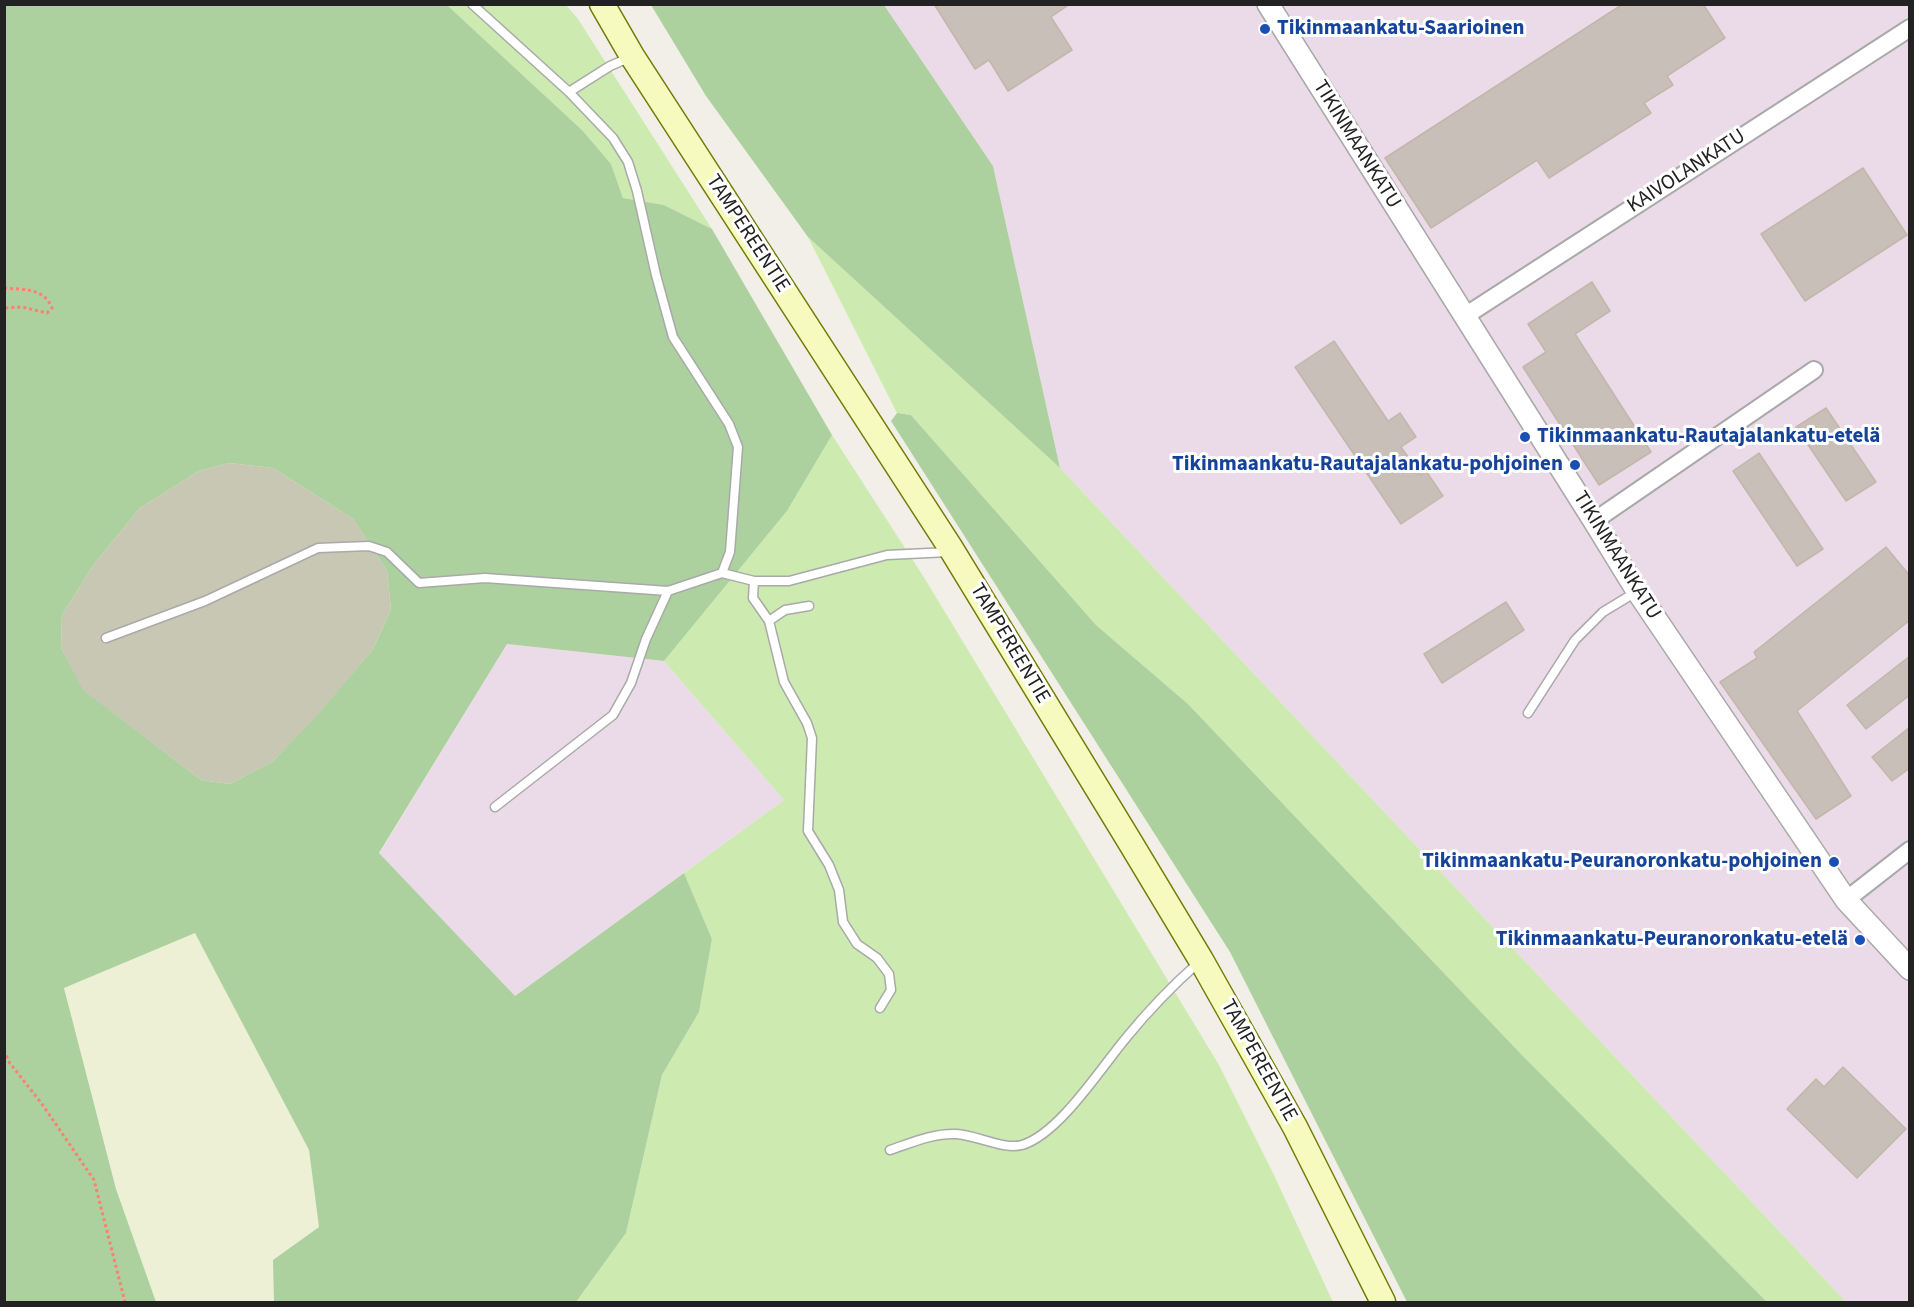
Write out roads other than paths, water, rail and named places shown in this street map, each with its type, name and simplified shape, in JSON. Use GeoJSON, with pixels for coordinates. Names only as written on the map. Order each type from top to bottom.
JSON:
{"type":"FeatureCollection","features":[{"type":"Feature","properties":{"kind":"main road","name":"TAMPEREENTIE"},"geometry":{"type":"LineString","coordinates":[[602,4],[632,56],[953,552],[1201,960],[1295,1127],[1383,1302]]}},
{"type":"Feature","properties":{"kind":"street","name":"TIKINMAANKATU"},"geometry":{"type":"LineString","coordinates":[[1268,4],[1637,591],[1846,900],[1910,969]]}},
{"type":"Feature","properties":{"kind":"street","name":"KAIVOLANKATU"},"geometry":{"type":"LineString","coordinates":[[1465,316],[1910,28]]}},
{"type":"Feature","properties":{"kind":"street"},"geometry":{"type":"LineString","coordinates":[[1594,521],[1814,370]]}},
{"type":"Feature","properties":{"kind":"street"},"geometry":{"type":"LineString","coordinates":[[1846,900],[1910,850]]}},
{"type":"Feature","properties":{"kind":"lane"},"geometry":{"type":"LineString","coordinates":[[472,4],[569,92],[613,138],[628,162],[673,337],[729,424],[738,447],[730,552],[722,573]]}},
{"type":"Feature","properties":{"kind":"lane"},"geometry":{"type":"LineString","coordinates":[[569,92],[610,66],[632,56]]}},
{"type":"Feature","properties":{"kind":"lane"},"geometry":{"type":"LineString","coordinates":[[106,638],[205,601],[318,548],[369,546],[387,552],[419,583],[485,578],[668,591],[722,573],[754,581],[789,581],[887,555],[953,552]]}},
{"type":"Feature","properties":{"kind":"lane"},"geometry":{"type":"LineString","coordinates":[[754,581],[753,598],[769,621],[784,682],[807,723],[812,738],[808,831],[829,865],[839,890],[843,922],[857,945],[877,958],[889,974],[891,990],[880,1008]]}},
{"type":"Feature","properties":{"kind":"lane"},"geometry":{"type":"LineString","coordinates":[[495,807],[613,715],[631,683],[646,639],[668,591]]}},
{"type":"Feature","properties":{"kind":"lane"},"geometry":{"type":"LineString","coordinates":[[1528,713],[1575,640],[1603,612],[1637,591]]}},
{"type":"Feature","properties":{"kind":"lane"},"geometry":{"type":"LineString","coordinates":[[769,621],[785,610],[809,606]]}},
{"type":"Feature","properties":{"kind":"lane"},"geometry":{"type":"LineString","coordinates":[[890,1150],[934,1136],[954,1134],[976,1136],[1006,1146],[1021,1145],[1038,1138],[1057,1123],[1126,1038],[1177,982],[1201,960]]}},
{"type":"Feature","properties":{"kind":"place","name":"Tikinmaankatu-Saarioinen"},"geometry":{"type":"Point","coordinates":[1265,29]}},
{"type":"Feature","properties":{"kind":"place","name":"Tikinmaankatu-Rautajalankatu-etelä"},"geometry":{"type":"Point","coordinates":[1525,437]}},
{"type":"Feature","properties":{"kind":"place","name":"Tikinmaankatu-Rautajalankatu-pohjoinen"},"geometry":{"type":"Point","coordinates":[1575,465]}},
{"type":"Feature","properties":{"kind":"place","name":"Tikinmaankatu-Peuranoronkatu-pohjoinen"},"geometry":{"type":"Point","coordinates":[1834,862]}},
{"type":"Feature","properties":{"kind":"place","name":"Tikinmaankatu-Peuranoronkatu-etelä"},"geometry":{"type":"Point","coordinates":[1860,940]}}]}
